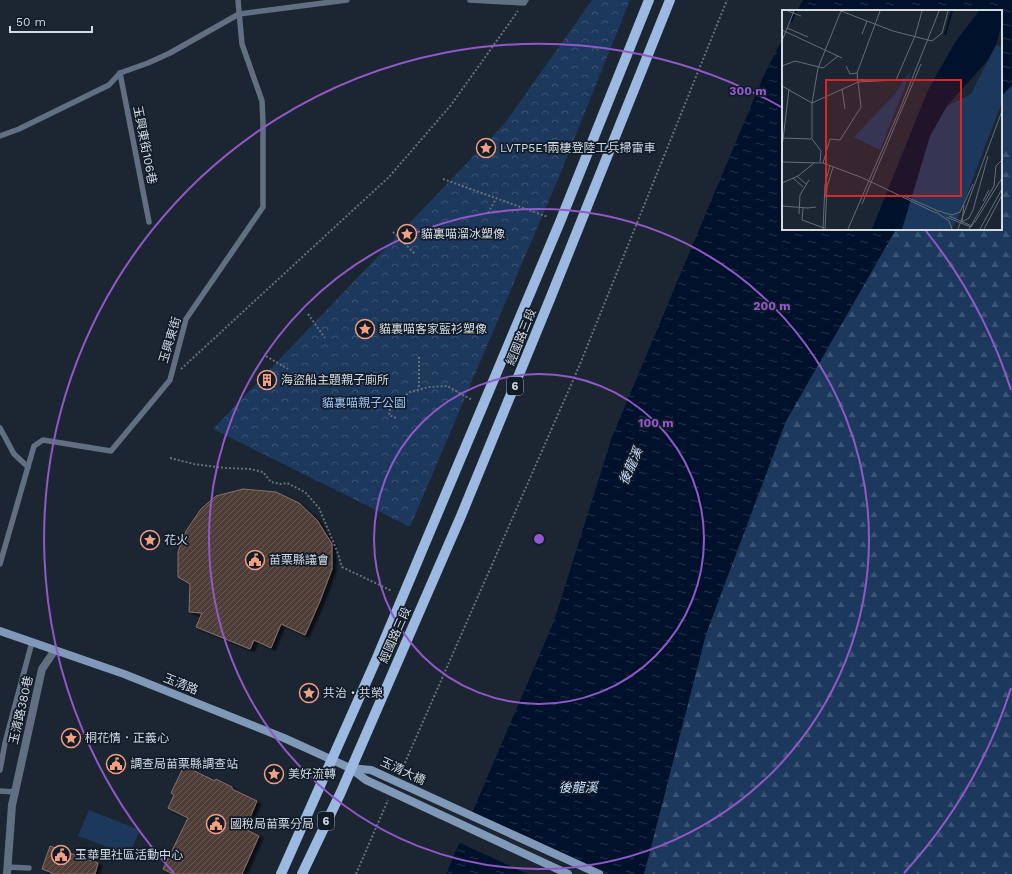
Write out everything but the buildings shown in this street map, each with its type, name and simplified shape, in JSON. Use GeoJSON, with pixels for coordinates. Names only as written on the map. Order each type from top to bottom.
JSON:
{"type":"FeatureCollection","features":[{"type":"Feature","properties":{"kind":"main road","name":"經國路三段"},"geometry":{"type":"LineString","coordinates":[[332,760],[376,660],[557,229],[649,0]]}},
{"type":"Feature","properties":{"kind":"main road","name":"經國路三段"},"geometry":{"type":"LineString","coordinates":[[350,768],[461,516],[670,0]]}},
{"type":"Feature","properties":{"kind":"main road","name":"6"},"geometry":{"type":"LineString","coordinates":[[281,874],[332,760]]}},
{"type":"Feature","properties":{"kind":"main road","name":"6"},"geometry":{"type":"LineString","coordinates":[[302,874],[341,792],[350,768]]}},
{"type":"Feature","properties":{"kind":"street","name":"玉清路"},"geometry":{"type":"LineString","coordinates":[[0,631],[124,674],[284,738],[350,768]]}},
{"type":"Feature","properties":{"kind":"street","name":"玉清路380巷"},"geometry":{"type":"LineString","coordinates":[[7,870],[12,805],[42,669],[55,650]]}},
{"type":"Feature","properties":{"kind":"street","name":"玉清大橋"},"geometry":{"type":"LineString","coordinates":[[350,768],[371,770],[599,874]]}},
{"type":"Feature","properties":{"kind":"street","name":"玉清大橋"},"geometry":{"type":"LineString","coordinates":[[350,768],[366,780],[568,874]]}},
{"type":"Feature","properties":{"kind":"lane","name":"玉興東街"},"geometry":{"type":"LineString","coordinates":[[0,564],[34,446],[42,440],[110,451],[170,380],[186,319],[263,207],[262,101],[242,44],[238,0]]}},
{"type":"Feature","properties":{"kind":"lane"},"geometry":{"type":"LineString","coordinates":[[0,136],[19,129],[109,85],[120,73],[148,63],[239,14],[347,0]]}},
{"type":"Feature","properties":{"kind":"lane"},"geometry":{"type":"LineString","coordinates":[[470,0],[525,2]]}},
{"type":"Feature","properties":{"kind":"lane","name":"玉興東街106巷"},"geometry":{"type":"LineString","coordinates":[[120,73],[149,222]]}},
{"type":"Feature","properties":{"kind":"lane"},"geometry":{"type":"LineString","coordinates":[[0,428],[14,454],[28,467]]}},
{"type":"Feature","properties":{"kind":"lane","name":"玉清路380巷"},"geometry":{"type":"LineString","coordinates":[[0,770],[5,743],[32,642]]}},
{"type":"Feature","properties":{"kind":"lane"},"geometry":{"type":"LineString","coordinates":[[0,791],[15,792]]}},
{"type":"Feature","properties":{"kind":"lane"},"geometry":{"type":"LineString","coordinates":[[7,870],[29,868]]}},
{"type":"Feature","properties":{"kind":"path"},"geometry":{"type":"LineString","coordinates":[[398,779],[578,369],[727,0]]}},
{"type":"Feature","properties":{"kind":"path"},"geometry":{"type":"LineString","coordinates":[[170,380],[389,177],[451,105],[525,2]]}},
{"type":"Feature","properties":{"kind":"path"},"geometry":{"type":"LineString","coordinates":[[443,179],[548,217]]}},
{"type":"Feature","properties":{"kind":"path"},"geometry":{"type":"LineString","coordinates":[[488,213],[497,198]]}},
{"type":"Feature","properties":{"kind":"path"},"geometry":{"type":"LineString","coordinates":[[393,232],[415,254]]}},
{"type":"Feature","properties":{"kind":"path"},"geometry":{"type":"LineString","coordinates":[[308,314],[324,338]]}},
{"type":"Feature","properties":{"kind":"path"},"geometry":{"type":"LineString","coordinates":[[266,356],[288,369]]}},
{"type":"Feature","properties":{"kind":"path"},"geometry":{"type":"LineString","coordinates":[[419,357],[419,388]]}},
{"type":"Feature","properties":{"kind":"path"},"geometry":{"type":"LineString","coordinates":[[396,418],[388,415],[391,405],[410,392],[419,388],[447,386],[472,400]]}},
{"type":"Feature","properties":{"kind":"path"},"geometry":{"type":"LineString","coordinates":[[170,458],[202,465],[250,469],[263,472],[271,482],[287,484],[305,492],[319,508],[342,567],[392,591]]}},
{"type":"Feature","properties":{"kind":"path"},"geometry":{"type":"LineString","coordinates":[[356,874],[391,794]]}},
{"type":"Feature","properties":{"kind":"green space","name":"貓裏喵親子公園"},"geometry":{"type":"Polygon","coordinates":[[[592,0],[630,0],[558,179],[410,527],[213,429],[505,123],[592,0]]]}},
{"type":"Feature","properties":{"kind":"green space"},"geometry":{"type":"Polygon","coordinates":[[[1012,0],[1012,146],[1002,151],[1002,10],[904,10],[1012,0]]]}},
{"type":"Feature","properties":{"kind":"green space"},"geometry":{"type":"Polygon","coordinates":[[[1012,146],[1012,874],[644,874],[706,634],[786,421],[895,230],[1002,230],[1002,151],[1012,146]]]}},
{"type":"Feature","properties":{"kind":"green space"},"geometry":{"type":"Polygon","coordinates":[[[89,810],[140,830],[129,855],[78,836],[89,810]]]}},
{"type":"Feature","properties":{"kind":"water"},"geometry":{"type":"Polygon","coordinates":[[[803,0],[1012,0],[1012,85],[1002,96],[1002,10],[798,10],[803,0]]]}},
{"type":"Feature","properties":{"kind":"water","name":"後龍溪"},"geometry":{"type":"Polygon","coordinates":[[[782,40],[782,230],[895,230],[786,421],[706,634],[644,874],[446,874],[554,621],[612,437],[764,75],[782,40]]]}},
{"type":"Feature","properties":{"kind":"pier"},"geometry":{"type":"Polygon","coordinates":[[[471,811],[607,874],[527,874],[458,842],[471,811]]]}},
{"type":"Feature","properties":{"kind":"place","name":"LVTP5E1兩棲登陸工兵掃雷車"},"geometry":{"type":"Point","coordinates":[486,148]}},
{"type":"Feature","properties":{"kind":"place","name":"貓裏喵溜冰塑像"},"geometry":{"type":"Point","coordinates":[407,234]}},
{"type":"Feature","properties":{"kind":"place","name":"貓裏喵客家藍衫塑像"},"geometry":{"type":"Point","coordinates":[365,329]}},
{"type":"Feature","properties":{"kind":"place","name":"海盜船主題親子廁所"},"geometry":{"type":"Point","coordinates":[267,380]}},
{"type":"Feature","properties":{"kind":"place","name":"花火"},"geometry":{"type":"Point","coordinates":[150,540]}},
{"type":"Feature","properties":{"kind":"place","name":"苗栗縣議會"},"geometry":{"type":"Point","coordinates":[255,560]}},
{"type":"Feature","properties":{"kind":"place","name":"共治‧共榮"},"geometry":{"type":"Point","coordinates":[309,693]}},
{"type":"Feature","properties":{"kind":"place","name":"桐花情．正義心"},"geometry":{"type":"Point","coordinates":[71,738]}},
{"type":"Feature","properties":{"kind":"place","name":"調查局苗栗縣調查站"},"geometry":{"type":"Point","coordinates":[116,764]}},
{"type":"Feature","properties":{"kind":"place","name":"美好流轉"},"geometry":{"type":"Point","coordinates":[274,774]}},
{"type":"Feature","properties":{"kind":"place","name":"國稅局苗栗分局"},"geometry":{"type":"Point","coordinates":[216,824]}},
{"type":"Feature","properties":{"kind":"place","name":"玉華里社區活動中心"},"geometry":{"type":"Point","coordinates":[61,855]}}]}
